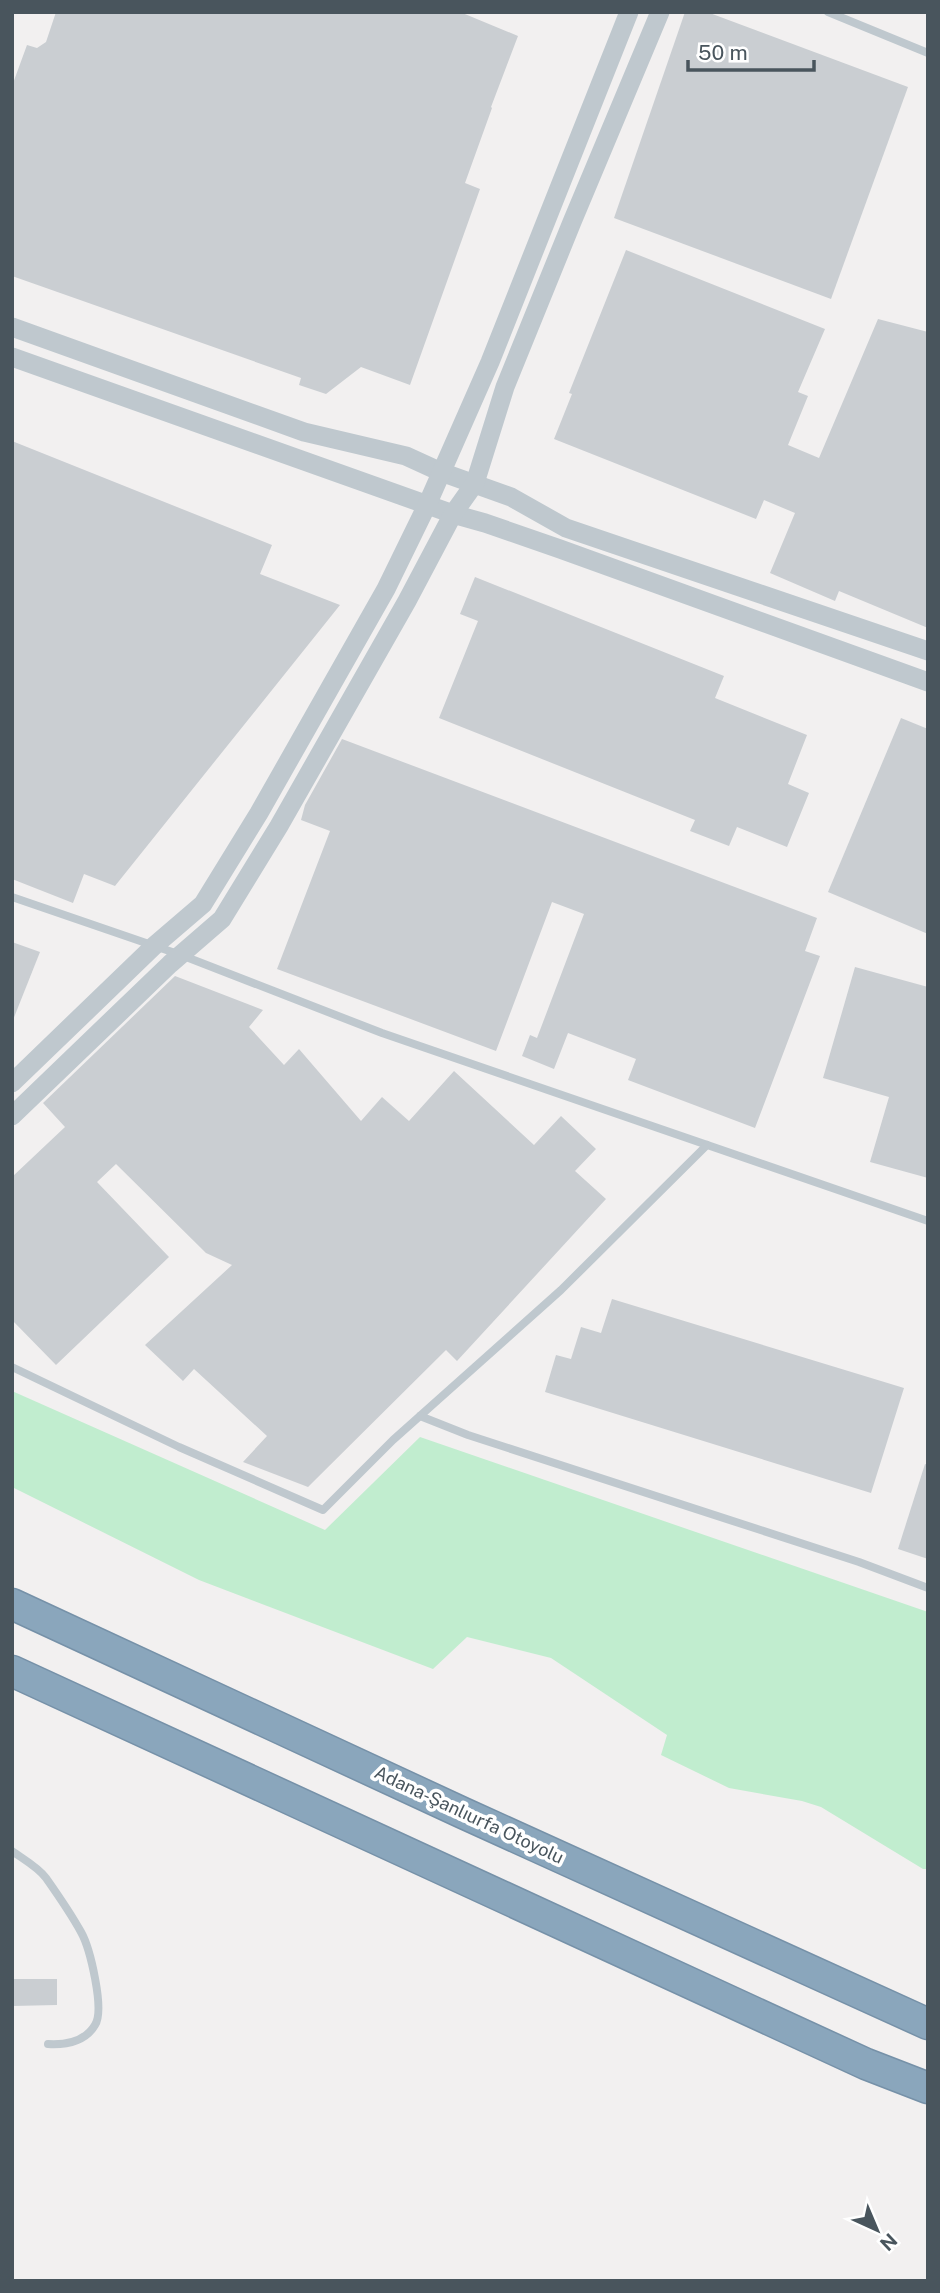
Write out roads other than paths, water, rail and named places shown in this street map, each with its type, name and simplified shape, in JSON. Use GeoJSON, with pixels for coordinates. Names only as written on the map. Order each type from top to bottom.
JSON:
{"type":"FeatureCollection","features":[{"type":"Feature","properties":{"kind":"highway","name":"Adana-Şanlıurfa Otoyolu"},"geometry":{"type":"LineString","coordinates":[[12,1604],[928,2024]]}},
{"type":"Feature","properties":{"kind":"highway"},"geometry":{"type":"LineString","coordinates":[[12,1671],[866,2064],[928,2088]]}},
{"type":"Feature","properties":{"kind":"street"},"geometry":{"type":"LineString","coordinates":[[12,1083],[154,946],[203,904],[259,813],[386,589],[427,505],[490,362],[629,12]]}},
{"type":"Feature","properties":{"kind":"street"},"geometry":{"type":"LineString","coordinates":[[12,1116],[222,919],[279,826],[407,601],[453,514],[475,483],[505,387],[660,12]]}},
{"type":"Feature","properties":{"kind":"street"},"geometry":{"type":"LineString","coordinates":[[12,327],[304,432],[406,456],[441,472],[511,497],[566,528],[928,651]]}},
{"type":"Feature","properties":{"kind":"street"},"geometry":{"type":"LineString","coordinates":[[12,357],[427,505],[560,549],[928,682]]}},
{"type":"Feature","properties":{"kind":"lane"},"geometry":{"type":"LineString","coordinates":[[828,12],[928,53]]}},
{"type":"Feature","properties":{"kind":"lane"},"geometry":{"type":"LineString","coordinates":[[12,897],[181,955],[382,1033],[928,1221]]}},
{"type":"Feature","properties":{"kind":"lane"},"geometry":{"type":"LineString","coordinates":[[12,1367],[179,1447],[323,1510],[393,1440],[561,1290],[707,1145]]}},
{"type":"Feature","properties":{"kind":"lane"},"geometry":{"type":"LineString","coordinates":[[420,1416],[468,1435],[859,1562],[928,1588]]}},
{"type":"Feature","properties":{"kind":"lane"},"geometry":{"type":"LineString","coordinates":[[12,1851],[44,1875],[82,1934],[93,1971],[99,2007],[97,2024],[86,2035],[68,2045],[48,2045]]}}]}
